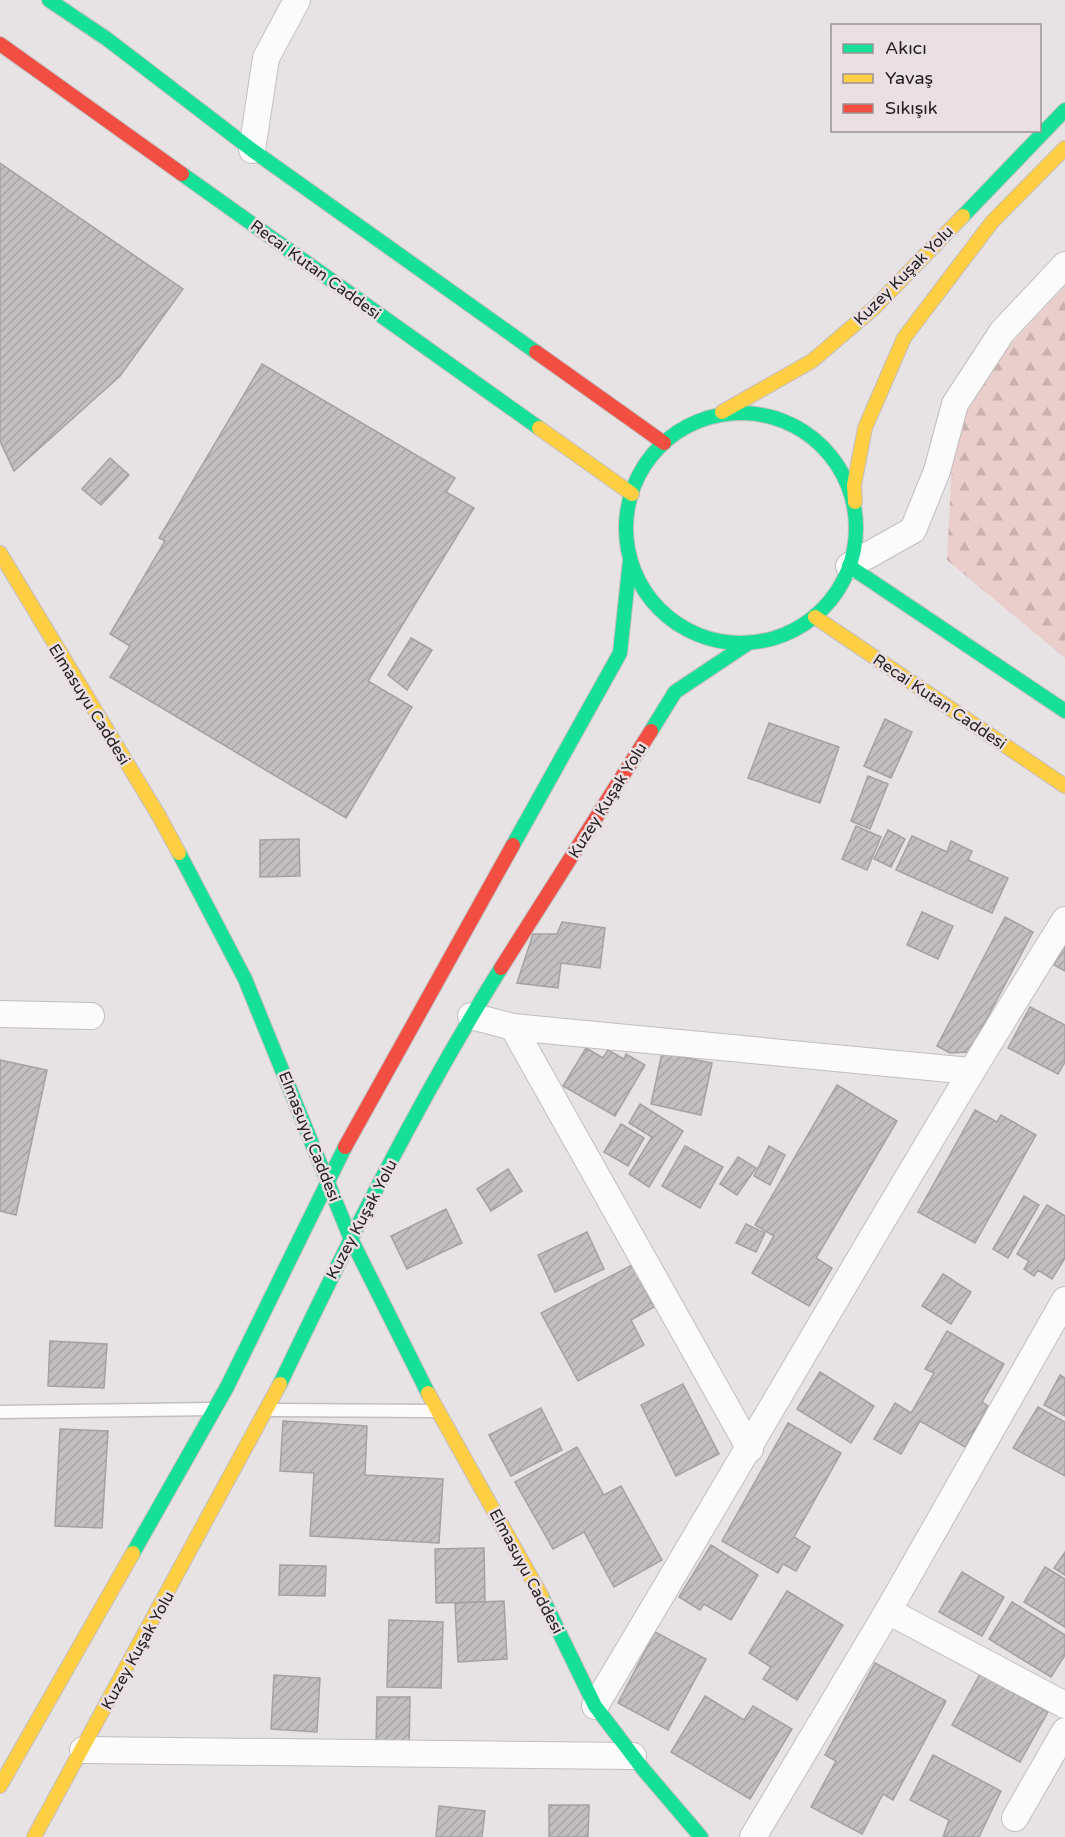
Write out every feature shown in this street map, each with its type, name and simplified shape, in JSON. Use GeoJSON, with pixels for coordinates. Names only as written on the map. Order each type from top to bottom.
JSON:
{"type":"FeatureCollection","features":[{"type":"Feature","properties":{"kind":"main road"},"geometry":{"type":"LineString","coordinates":[[49,0],[107,39],[252,150],[664,443]]}},
{"type":"Feature","properties":{"kind":"main road","name":"Recai Kutan Caddesi"},"geometry":{"type":"LineString","coordinates":[[0,44],[632,494]]}},
{"type":"Feature","properties":{"kind":"main road","name":"Kuzey Kuşak Yolu"},"geometry":{"type":"LineString","coordinates":[[720,414],[812,361],[874,308],[1065,110]]}},
{"type":"Feature","properties":{"kind":"main road","name":"Kuzey Kuşak Yolu"},"geometry":{"type":"LineString","coordinates":[[33,1837],[83,1750],[268,1410],[350,1237],[471,1016],[675,692],[747,644],[785,635],[815,616],[842,584],[855,548],[854,486],[865,428],[904,338],[993,222],[1065,148]]}},
{"type":"Feature","properties":{"kind":"main road"},"geometry":{"type":"LineString","coordinates":[[0,1786],[214,1409],[327,1180],[620,653],[630,560],[626,522],[633,484],[654,451],[684,427],[720,414],[757,413],[792,423],[822,445],[844,474],[855,510]]}},
{"type":"Feature","properties":{"kind":"main road","name":"Elmasuyu Caddesi"},"geometry":{"type":"LineString","coordinates":[[0,553],[8,570],[159,816],[245,979],[350,1237],[437,1411],[535,1581],[595,1706],[633,1756],[701,1837]]}},
{"type":"Feature","properties":{"kind":"main road"},"geometry":{"type":"LineString","coordinates":[[630,560],[647,595],[674,622],[709,639],[747,644]]}},
{"type":"Feature","properties":{"kind":"main road"},"geometry":{"type":"LineString","coordinates":[[849,566],[1065,711]]}},
{"type":"Feature","properties":{"kind":"main road","name":"Recai Kutan Caddesi"},"geometry":{"type":"LineString","coordinates":[[815,616],[1065,786]]}},
{"type":"Feature","properties":{"kind":"street"},"geometry":{"type":"LineString","coordinates":[[252,150],[266,58],[297,0]]}},
{"type":"Feature","properties":{"kind":"street"},"geometry":{"type":"LineString","coordinates":[[849,566],[913,530],[937,471],[954,404],[1002,333],[1065,266]]}},
{"type":"Feature","properties":{"kind":"street"},"geometry":{"type":"LineString","coordinates":[[595,1706],[750,1449],[970,1071],[1065,920]]}},
{"type":"Feature","properties":{"kind":"street"},"geometry":{"type":"LineString","coordinates":[[0,1014],[91,1016]]}},
{"type":"Feature","properties":{"kind":"street"},"geometry":{"type":"LineString","coordinates":[[471,1016],[513,1027],[970,1071]]}},
{"type":"Feature","properties":{"kind":"street"},"geometry":{"type":"LineString","coordinates":[[513,1027],[750,1449]]}},
{"type":"Feature","properties":{"kind":"street"},"geometry":{"type":"LineString","coordinates":[[753,1837],[888,1611],[1065,1300]]}},
{"type":"Feature","properties":{"kind":"street"},"geometry":{"type":"LineString","coordinates":[[888,1611],[1065,1705]]}},
{"type":"Feature","properties":{"kind":"street"},"geometry":{"type":"LineString","coordinates":[[1015,1818],[1065,1731]]}},
{"type":"Feature","properties":{"kind":"street"},"geometry":{"type":"LineString","coordinates":[[83,1750],[633,1756]]}},
{"type":"Feature","properties":{"kind":"lane"},"geometry":{"type":"LineString","coordinates":[[0,1412],[214,1409]]}},
{"type":"Feature","properties":{"kind":"lane"},"geometry":{"type":"LineString","coordinates":[[268,1410],[437,1411]]}},
{"type":"Feature","properties":{"kind":"green space"},"geometry":{"type":"Polygon","coordinates":[[[1065,286],[1065,658],[947,560],[955,404],[1065,286]]]}},
{"type":"Feature","properties":{"kind":"building"},"geometry":{"type":"Polygon","coordinates":[[[0,163],[183,289],[120,376],[14,471],[0,441],[0,163]]]}},
{"type":"Feature","properties":{"kind":"building"},"geometry":{"type":"Polygon","coordinates":[[[262,364],[455,478],[446,492],[474,508],[368,681],[412,707],[346,818],[110,677],[130,646],[110,634],[165,541],[159,538],[262,364]]]}},
{"type":"Feature","properties":{"kind":"building"},"geometry":{"type":"Polygon","coordinates":[[[110,458],[129,475],[101,505],[82,489],[110,458]]]}},
{"type":"Feature","properties":{"kind":"building"},"geometry":{"type":"Polygon","coordinates":[[[411,638],[432,650],[407,690],[388,675],[411,638]]]}},
{"type":"Feature","properties":{"kind":"building"},"geometry":{"type":"Polygon","coordinates":[[[885,719],[912,732],[891,778],[864,766],[885,719]]]}},
{"type":"Feature","properties":{"kind":"building"},"geometry":{"type":"Polygon","coordinates":[[[769,723],[839,747],[820,803],[748,778],[769,723]]]}},
{"type":"Feature","properties":{"kind":"building"},"geometry":{"type":"Polygon","coordinates":[[[868,776],[888,784],[870,829],[851,821],[868,776]]]}},
{"type":"Feature","properties":{"kind":"building"},"geometry":{"type":"Polygon","coordinates":[[[856,826],[881,837],[867,870],[842,859],[856,826]]]}},
{"type":"Feature","properties":{"kind":"building"},"geometry":{"type":"Polygon","coordinates":[[[888,830],[905,839],[891,867],[874,859],[888,830]]]}},
{"type":"Feature","properties":{"kind":"building"},"geometry":{"type":"Polygon","coordinates":[[[912,836],[947,852],[951,841],[972,851],[968,860],[1008,878],[992,913],[896,870],[912,836]]]}},
{"type":"Feature","properties":{"kind":"building"},"geometry":{"type":"Polygon","coordinates":[[[299,839],[300,876],[260,877],[260,840],[299,839]]]}},
{"type":"Feature","properties":{"kind":"building"},"geometry":{"type":"Polygon","coordinates":[[[922,912],[953,926],[938,959],[907,945],[922,912]]]}},
{"type":"Feature","properties":{"kind":"building"},"geometry":{"type":"Polygon","coordinates":[[[1005,917],[1033,932],[969,1052],[950,1053],[937,1046],[1005,917]]]}},
{"type":"Feature","properties":{"kind":"building"},"geometry":{"type":"Polygon","coordinates":[[[562,922],[605,928],[600,968],[561,963],[558,988],[517,983],[533,934],[557,934],[562,922]]]}},
{"type":"Feature","properties":{"kind":"building"},"geometry":{"type":"Polygon","coordinates":[[[1065,945],[1065,971],[1054,965],[1065,945]]]}},
{"type":"Feature","properties":{"kind":"building"},"geometry":{"type":"Polygon","coordinates":[[[1030,1007],[1065,1025],[1065,1062],[1058,1074],[1008,1048],[1030,1007]]]}},
{"type":"Feature","properties":{"kind":"building"},"geometry":{"type":"Polygon","coordinates":[[[586,1048],[603,1058],[608,1050],[624,1059],[626,1054],[645,1065],[615,1116],[563,1086],[586,1048]]]}},
{"type":"Feature","properties":{"kind":"building"},"geometry":{"type":"Polygon","coordinates":[[[662,1053],[712,1063],[701,1115],[651,1104],[662,1053]]]}},
{"type":"Feature","properties":{"kind":"building"},"geometry":{"type":"Polygon","coordinates":[[[0,1060],[47,1070],[16,1215],[0,1211],[0,1060]]]}},
{"type":"Feature","properties":{"kind":"building"},"geometry":{"type":"Polygon","coordinates":[[[837,1085],[897,1121],[816,1258],[832,1268],[809,1306],[752,1273],[774,1236],[755,1225],[837,1085]]]}},
{"type":"Feature","properties":{"kind":"building"},"geometry":{"type":"Polygon","coordinates":[[[640,1104],[683,1131],[649,1187],[629,1174],[652,1137],[629,1123],[640,1104]]]}},
{"type":"Feature","properties":{"kind":"building"},"geometry":{"type":"Polygon","coordinates":[[[975,1110],[997,1122],[1001,1115],[1036,1135],[975,1243],[918,1212],[975,1110]]]}},
{"type":"Feature","properties":{"kind":"building"},"geometry":{"type":"Polygon","coordinates":[[[621,1124],[644,1138],[628,1166],[604,1152],[621,1124]]]}},
{"type":"Feature","properties":{"kind":"building"},"geometry":{"type":"Polygon","coordinates":[[[685,1146],[723,1167],[700,1208],[662,1186],[685,1146]]]}},
{"type":"Feature","properties":{"kind":"building"},"geometry":{"type":"Polygon","coordinates":[[[769,1146],[785,1155],[770,1185],[754,1176],[769,1146]]]}},
{"type":"Feature","properties":{"kind":"building"},"geometry":{"type":"Polygon","coordinates":[[[738,1157],[756,1168],[737,1195],[720,1184],[738,1157]]]}},
{"type":"Feature","properties":{"kind":"building"},"geometry":{"type":"Polygon","coordinates":[[[508,1169],[522,1191],[491,1211],[477,1189],[508,1169]]]}},
{"type":"Feature","properties":{"kind":"building"},"geometry":{"type":"Polygon","coordinates":[[[1024,1196],[1039,1205],[1008,1258],[993,1249],[1024,1196]]]}},
{"type":"Feature","properties":{"kind":"building"},"geometry":{"type":"Polygon","coordinates":[[[1047,1205],[1065,1216],[1065,1258],[1052,1279],[1038,1270],[1034,1276],[1024,1269],[1029,1261],[1017,1254],[1047,1205]]]}},
{"type":"Feature","properties":{"kind":"building"},"geometry":{"type":"Polygon","coordinates":[[[446,1209],[462,1243],[407,1269],[391,1236],[446,1209]]]}},
{"type":"Feature","properties":{"kind":"building"},"geometry":{"type":"Polygon","coordinates":[[[746,1224],[765,1233],[756,1252],[736,1243],[746,1224]]]}},
{"type":"Feature","properties":{"kind":"building"},"geometry":{"type":"Polygon","coordinates":[[[587,1232],[604,1269],[555,1292],[538,1255],[587,1232]]]}},
{"type":"Feature","properties":{"kind":"building"},"geometry":{"type":"Polygon","coordinates":[[[632,1265],[654,1307],[631,1320],[644,1345],[578,1381],[541,1313],[632,1265]]]}},
{"type":"Feature","properties":{"kind":"building"},"geometry":{"type":"Polygon","coordinates":[[[943,1274],[971,1292],[951,1324],[922,1306],[943,1274]]]}},
{"type":"Feature","properties":{"kind":"building"},"geometry":{"type":"Polygon","coordinates":[[[947,1331],[1004,1364],[982,1402],[988,1406],[965,1447],[920,1421],[901,1454],[874,1439],[895,1403],[911,1413],[934,1373],[925,1369],[947,1331]]]}},
{"type":"Feature","properties":{"kind":"building"},"geometry":{"type":"Polygon","coordinates":[[[50,1341],[107,1344],[104,1388],[48,1386],[50,1341]]]}},
{"type":"Feature","properties":{"kind":"building"},"geometry":{"type":"Polygon","coordinates":[[[820,1372],[874,1406],[851,1443],[797,1409],[820,1372]]]}},
{"type":"Feature","properties":{"kind":"building"},"geometry":{"type":"Polygon","coordinates":[[[1060,1375],[1065,1378],[1065,1416],[1044,1405],[1060,1375]]]}},
{"type":"Feature","properties":{"kind":"building"},"geometry":{"type":"Polygon","coordinates":[[[683,1384],[719,1454],[676,1476],[641,1405],[683,1384]]]}},
{"type":"Feature","properties":{"kind":"building"},"geometry":{"type":"Polygon","coordinates":[[[1038,1407],[1065,1422],[1065,1476],[1013,1448],[1038,1407]]]}},
{"type":"Feature","properties":{"kind":"building"},"geometry":{"type":"Polygon","coordinates":[[[541,1408],[562,1450],[511,1476],[489,1435],[541,1408]]]}},
{"type":"Feature","properties":{"kind":"building"},"geometry":{"type":"Polygon","coordinates":[[[283,1421],[367,1426],[365,1475],[443,1479],[439,1543],[310,1536],[314,1473],[280,1471],[283,1421]]]}},
{"type":"Feature","properties":{"kind":"building"},"geometry":{"type":"Polygon","coordinates":[[[788,1423],[841,1453],[794,1537],[810,1547],[796,1571],[783,1564],[778,1573],[722,1541],[788,1423]]]}},
{"type":"Feature","properties":{"kind":"building"},"geometry":{"type":"Polygon","coordinates":[[[60,1429],[108,1431],[102,1528],[55,1526],[60,1429]]]}},
{"type":"Feature","properties":{"kind":"building"},"geometry":{"type":"Polygon","coordinates":[[[577,1447],[604,1495],[621,1486],[662,1560],[614,1587],[584,1532],[553,1549],[515,1482],[577,1447]]]}},
{"type":"Feature","properties":{"kind":"building"},"geometry":{"type":"Polygon","coordinates":[[[711,1545],[758,1575],[731,1620],[704,1604],[700,1610],[679,1597],[711,1545]]]}},
{"type":"Feature","properties":{"kind":"building"},"geometry":{"type":"Polygon","coordinates":[[[484,1548],[485,1602],[436,1603],[435,1549],[484,1548]]]}},
{"type":"Feature","properties":{"kind":"building"},"geometry":{"type":"Polygon","coordinates":[[[1065,1552],[1065,1575],[1054,1568],[1065,1552]]]}},
{"type":"Feature","properties":{"kind":"building"},"geometry":{"type":"Polygon","coordinates":[[[280,1565],[326,1566],[325,1596],[279,1595],[280,1565]]]}},
{"type":"Feature","properties":{"kind":"building"},"geometry":{"type":"Polygon","coordinates":[[[1045,1567],[1065,1579],[1065,1627],[1024,1602],[1045,1567]]]}},
{"type":"Feature","properties":{"kind":"building"},"geometry":{"type":"Polygon","coordinates":[[[962,1572],[1004,1597],[982,1636],[939,1612],[962,1572]]]}},
{"type":"Feature","properties":{"kind":"building"},"geometry":{"type":"Polygon","coordinates":[[[787,1591],[843,1625],[797,1700],[763,1679],[771,1667],[749,1653],[787,1591]]]}},
{"type":"Feature","properties":{"kind":"building"},"geometry":{"type":"Polygon","coordinates":[[[504,1601],[507,1659],[458,1662],[455,1603],[504,1601]]]}},
{"type":"Feature","properties":{"kind":"building"},"geometry":{"type":"Polygon","coordinates":[[[1012,1602],[1065,1635],[1065,1655],[1051,1677],[989,1639],[1012,1602]]]}},
{"type":"Feature","properties":{"kind":"building"},"geometry":{"type":"Polygon","coordinates":[[[389,1620],[443,1622],[441,1688],[387,1687],[389,1620]]]}},
{"type":"Feature","properties":{"kind":"building"},"geometry":{"type":"Polygon","coordinates":[[[655,1632],[706,1659],[668,1730],[618,1703],[655,1632]]]}},
{"type":"Feature","properties":{"kind":"building"},"geometry":{"type":"Polygon","coordinates":[[[875,1663],[946,1701],[893,1800],[883,1794],[862,1834],[811,1807],[836,1761],[825,1755],[875,1663]]]}},
{"type":"Feature","properties":{"kind":"building"},"geometry":{"type":"Polygon","coordinates":[[[980,1674],[1048,1712],[1020,1762],[952,1725],[980,1674]]]}},
{"type":"Feature","properties":{"kind":"building"},"geometry":{"type":"Polygon","coordinates":[[[274,1675],[320,1678],[317,1732],[271,1729],[274,1675]]]}},
{"type":"Feature","properties":{"kind":"building"},"geometry":{"type":"Polygon","coordinates":[[[705,1696],[744,1720],[753,1706],[792,1729],[750,1799],[671,1752],[705,1696]]]}},
{"type":"Feature","properties":{"kind":"building"},"geometry":{"type":"Polygon","coordinates":[[[377,1697],[410,1697],[409,1750],[376,1749],[377,1697]]]}},
{"type":"Feature","properties":{"kind":"building"},"geometry":{"type":"Polygon","coordinates":[[[933,1755],[1001,1791],[979,1837],[943,1837],[949,1820],[910,1800],[933,1755]]]}},
{"type":"Feature","properties":{"kind":"building"},"geometry":{"type":"Polygon","coordinates":[[[549,1805],[589,1805],[588,1837],[549,1837],[549,1805]]]}},
{"type":"Feature","properties":{"kind":"building"},"geometry":{"type":"Polygon","coordinates":[[[439,1806],[485,1811],[482,1837],[436,1837],[439,1806]]]}},
{"type":"Feature","properties":{"kind":"traffic: fast"},"geometry":{"type":"LineString","coordinates":[[49,0],[107,39],[252,150],[536,352]]}},
{"type":"Feature","properties":{"kind":"traffic: fast"},"geometry":{"type":"LineString","coordinates":[[963,216],[1065,110]]}},
{"type":"Feature","properties":{"kind":"traffic: fast"},"geometry":{"type":"LineString","coordinates":[[182,174],[539,428]]}},
{"type":"Feature","properties":{"kind":"traffic: fast"},"geometry":{"type":"LineString","coordinates":[[741,413],[763,415],[785,422],[805,432],[830,455],[837,464],[851,495],[856,528],[854,550],[847,572],[837,592],[814,617],[805,624],[774,638],[741,643],[719,641],[697,634],[677,624],[652,601],[645,592],[631,561],[626,528],[628,506],[635,484],[645,464],[668,439],[677,432],[708,418],[741,413]]}},
{"type":"Feature","properties":{"kind":"traffic: fast"},"geometry":{"type":"LineString","coordinates":[[513,845],[620,653],[630,560]]}},
{"type":"Feature","properties":{"kind":"traffic: fast"},"geometry":{"type":"LineString","coordinates":[[849,566],[1065,711]]}},
{"type":"Feature","properties":{"kind":"traffic: fast"},"geometry":{"type":"LineString","coordinates":[[651,731],[675,692],[747,644]]}},
{"type":"Feature","properties":{"kind":"traffic: fast"},"geometry":{"type":"LineString","coordinates":[[179,853],[245,979],[350,1237],[428,1393]]}},
{"type":"Feature","properties":{"kind":"traffic: fast"},"geometry":{"type":"LineString","coordinates":[[280,1384],[385,1173],[441,1069],[501,968]]}},
{"type":"Feature","properties":{"kind":"traffic: fast"},"geometry":{"type":"LineString","coordinates":[[133,1553],[227,1387],[345,1147]]}},
{"type":"Feature","properties":{"kind":"traffic: fast"},"geometry":{"type":"LineString","coordinates":[[542,1597],[595,1706],[643,1769],[701,1837]]}},
{"type":"Feature","properties":{"kind":"traffic: slow"},"geometry":{"type":"LineString","coordinates":[[855,502],[854,485],[865,428],[904,338],[992,222],[1065,148]]}},
{"type":"Feature","properties":{"kind":"traffic: slow"},"geometry":{"type":"LineString","coordinates":[[722,412],[812,361],[874,308],[963,216]]}},
{"type":"Feature","properties":{"kind":"traffic: slow"},"geometry":{"type":"LineString","coordinates":[[539,428],[632,494]]}},
{"type":"Feature","properties":{"kind":"traffic: slow"},"geometry":{"type":"LineString","coordinates":[[0,553],[179,853]]}},
{"type":"Feature","properties":{"kind":"traffic: slow"},"geometry":{"type":"LineString","coordinates":[[815,617],[1065,786]]}},
{"type":"Feature","properties":{"kind":"traffic: slow"},"geometry":{"type":"LineString","coordinates":[[34,1837],[280,1384]]}},
{"type":"Feature","properties":{"kind":"traffic: slow"},"geometry":{"type":"LineString","coordinates":[[428,1393],[542,1597]]}},
{"type":"Feature","properties":{"kind":"traffic: slow"},"geometry":{"type":"LineString","coordinates":[[0,1786],[133,1553]]}},
{"type":"Feature","properties":{"kind":"traffic: jam"},"geometry":{"type":"LineString","coordinates":[[0,44],[182,174]]}},
{"type":"Feature","properties":{"kind":"traffic: jam"},"geometry":{"type":"LineString","coordinates":[[536,352],[664,443]]}},
{"type":"Feature","properties":{"kind":"traffic: jam"},"geometry":{"type":"LineString","coordinates":[[501,968],[651,731]]}},
{"type":"Feature","properties":{"kind":"traffic: jam"},"geometry":{"type":"LineString","coordinates":[[345,1147],[513,845]]}}]}
